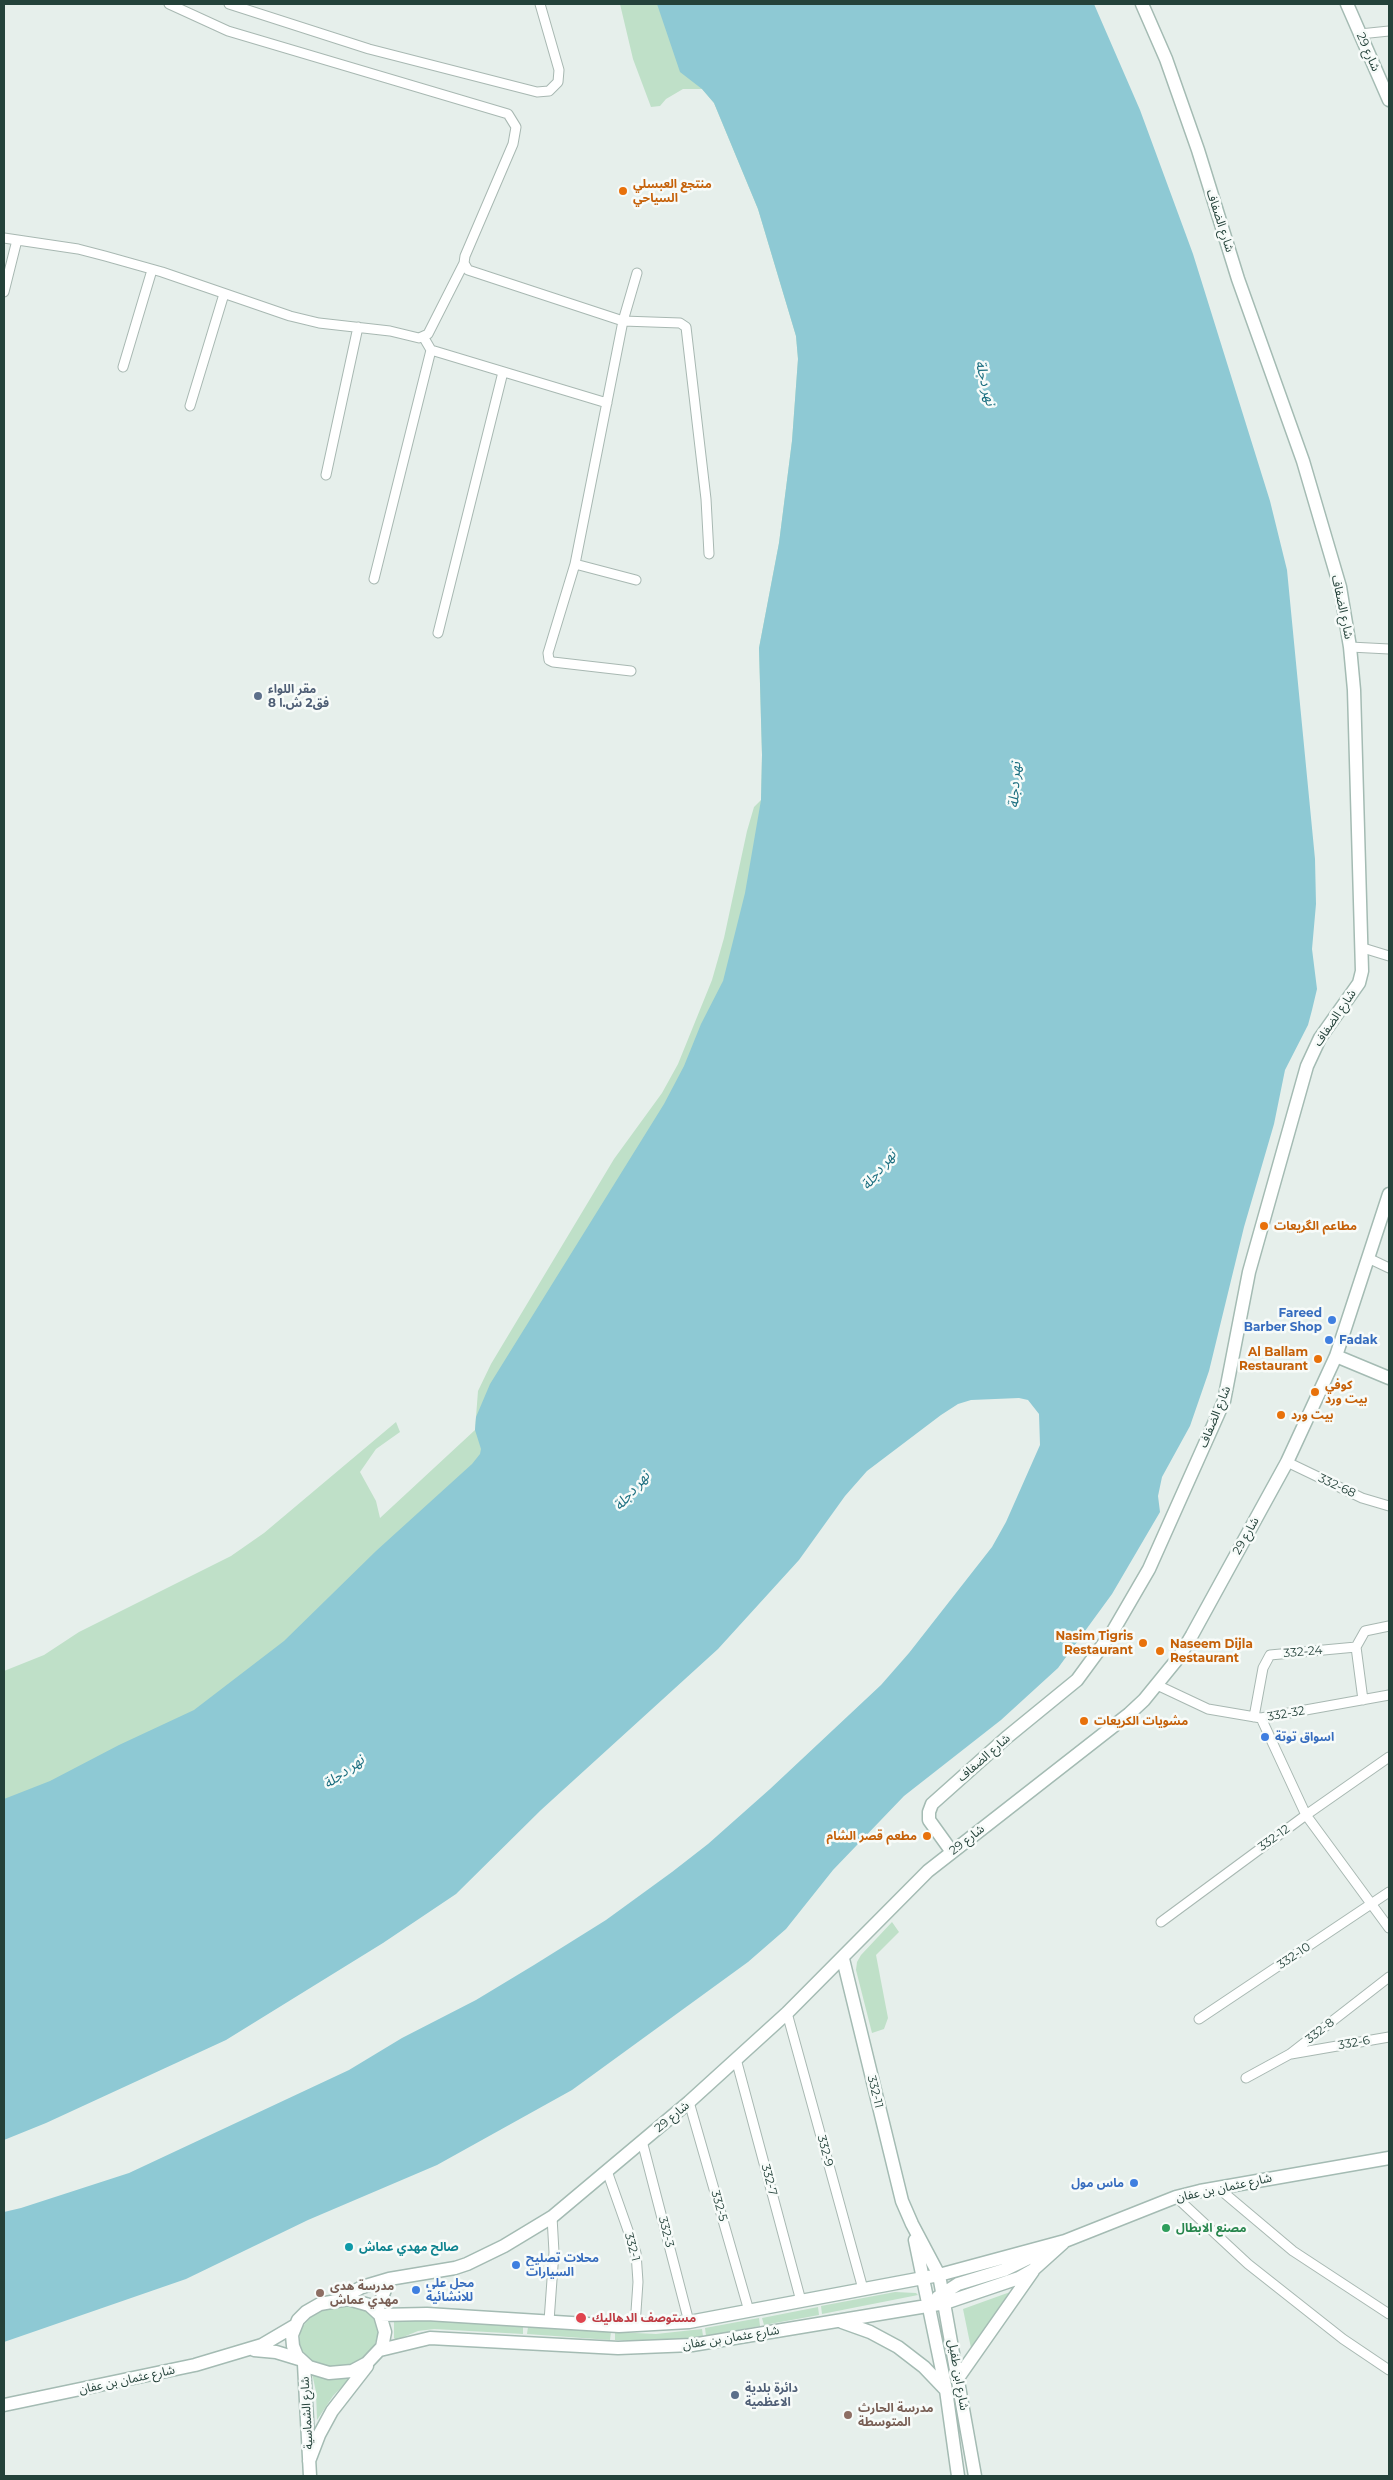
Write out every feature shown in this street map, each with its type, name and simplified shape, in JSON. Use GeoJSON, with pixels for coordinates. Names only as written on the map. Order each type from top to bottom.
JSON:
{"type":"FeatureCollection","features":[{"type":"Feature","properties":{"kind":"street"},"geometry":{"type":"LineString","coordinates":[[169,4],[228,31],[508,114],[516,127],[513,144],[465,256],[464,263],[424,338]]}},
{"type":"Feature","properties":{"kind":"street"},"geometry":{"type":"LineString","coordinates":[[229,4],[369,49],[537,92],[549,90],[558,82],[560,70],[540,4]]}},
{"type":"Feature","properties":{"kind":"street","name":"شارع الضفاف"},"geometry":{"type":"LineString","coordinates":[[952,1852],[928,1820],[928,1812],[932,1804],[1006,1738],[1076,1680],[1113,1631],[1149,1569],[1224,1401],[1249,1272],[1307,1066],[1320,1038],[1359,984],[1362,971],[1363,948],[1357,748],[1350,647],[1340,587],[1302,460],[1238,279],[1188,119],[1142,4]]}},
{"type":"Feature","properties":{"kind":"street","name":"شارع 29"},"geometry":{"type":"LineString","coordinates":[[1348,4],[1389,100]]}},
{"type":"Feature","properties":{"kind":"street"},"geometry":{"type":"LineString","coordinates":[[1360,34],[1389,31]]}},
{"type":"Feature","properties":{"kind":"street"},"geometry":{"type":"LineString","coordinates":[[4,238],[78,250],[152,270],[300,318],[424,338]]}},
{"type":"Feature","properties":{"kind":"street"},"geometry":{"type":"LineString","coordinates":[[4,292],[17,240]]}},
{"type":"Feature","properties":{"kind":"street"},"geometry":{"type":"LineString","coordinates":[[464,263],[468,270],[623,321],[680,323],[686,327],[706,499],[709,554]]}},
{"type":"Feature","properties":{"kind":"street"},"geometry":{"type":"LineString","coordinates":[[123,367],[152,270]]}},
{"type":"Feature","properties":{"kind":"street"},"geometry":{"type":"LineString","coordinates":[[631,671],[553,662],[549,660],[548,653],[575,564],[623,321],[637,273]]}},
{"type":"Feature","properties":{"kind":"street"},"geometry":{"type":"LineString","coordinates":[[190,406],[224,294]]}},
{"type":"Feature","properties":{"kind":"street"},"geometry":{"type":"LineString","coordinates":[[326,475],[358,327]]}},
{"type":"Feature","properties":{"kind":"street"},"geometry":{"type":"LineString","coordinates":[[424,338],[431,350],[607,403]]}},
{"type":"Feature","properties":{"kind":"street"},"geometry":{"type":"LineString","coordinates":[[374,579],[431,350]]}},
{"type":"Feature","properties":{"kind":"street"},"geometry":{"type":"LineString","coordinates":[[438,633],[503,372]]}},
{"type":"Feature","properties":{"kind":"street"},"geometry":{"type":"LineString","coordinates":[[575,564],[636,580]]}},
{"type":"Feature","properties":{"kind":"street"},"geometry":{"type":"LineString","coordinates":[[1350,647],[1389,650]]}},
{"type":"Feature","properties":{"kind":"street"},"geometry":{"type":"LineString","coordinates":[[1363,948],[1389,956]]}},
{"type":"Feature","properties":{"kind":"street","name":"شارع 29"},"geometry":{"type":"LineString","coordinates":[[340,2299],[362,2287],[389,2279],[461,2266],[504,2246],[552,2217],[689,2102],[788,2013],[843,1959],[915,1882],[1129,1714],[1157,1685],[1179,1657],[1192,1635],[1287,1462],[1336,1356],[1388,1201]]}},
{"type":"Feature","properties":{"kind":"street"},"geometry":{"type":"LineString","coordinates":[[1368,1258],[1389,1268]]}},
{"type":"Feature","properties":{"kind":"street"},"geometry":{"type":"LineString","coordinates":[[1336,1356],[1389,1378]]}},
{"type":"Feature","properties":{"kind":"street","name":"332-68"},"geometry":{"type":"LineString","coordinates":[[1287,1462],[1362,1498],[1389,1506]]}},
{"type":"Feature","properties":{"kind":"street"},"geometry":{"type":"LineString","coordinates":[[1363,1700],[1356,1647],[1366,1631],[1389,1626]]}},
{"type":"Feature","properties":{"kind":"street","name":"332-24"},"geometry":{"type":"LineString","coordinates":[[1258,1717],[1263,1668],[1270,1655],[1356,1647]]}},
{"type":"Feature","properties":{"kind":"street","name":"332-32"},"geometry":{"type":"LineString","coordinates":[[1157,1685],[1208,1709],[1258,1717],[1389,1695]]}},
{"type":"Feature","properties":{"kind":"street"},"geometry":{"type":"LineString","coordinates":[[1258,1717],[1306,1815],[1389,1928]]}},
{"type":"Feature","properties":{"kind":"street","name":"332-12"},"geometry":{"type":"LineString","coordinates":[[1161,1922],[1306,1815],[1389,1758]]}},
{"type":"Feature","properties":{"kind":"street","name":"332-10"},"geometry":{"type":"LineString","coordinates":[[1199,2019],[1389,1892]]}},
{"type":"Feature","properties":{"kind":"street","name":"332-11"},"geometry":{"type":"LineString","coordinates":[[843,1959],[896,2177],[912,2224],[923,2278]]}},
{"type":"Feature","properties":{"kind":"street","name":"332-8"},"geometry":{"type":"LineString","coordinates":[[1246,2078],[1290,2054],[1389,1977]]}},
{"type":"Feature","properties":{"kind":"street","name":"332-9"},"geometry":{"type":"LineString","coordinates":[[788,2013],[863,2289]]}},
{"type":"Feature","properties":{"kind":"street","name":"332-6"},"geometry":{"type":"LineString","coordinates":[[1290,2054],[1389,2037]]}},
{"type":"Feature","properties":{"kind":"street","name":"332-7"},"geometry":{"type":"LineString","coordinates":[[736,2059],[801,2301]]}},
{"type":"Feature","properties":{"kind":"street","name":"332-5"},"geometry":{"type":"LineString","coordinates":[[689,2102],[749,2311]]}},
{"type":"Feature","properties":{"kind":"street","name":"332-3"},"geometry":{"type":"LineString","coordinates":[[642,2141],[689,2322]]}},
{"type":"Feature","properties":{"kind":"street","name":"شارع عثمان بن عفان"},"geometry":{"type":"LineString","coordinates":[[378,2313],[635,2326],[689,2322],[939,2275],[1065,2241],[1176,2198],[1217,2188],[1389,2158]]}},
{"type":"Feature","properties":{"kind":"street","name":"332-1"},"geometry":{"type":"LineString","coordinates":[[607,2171],[636,2253],[638,2282],[635,2326]]}},
{"type":"Feature","properties":{"kind":"street"},"geometry":{"type":"LineString","coordinates":[[1217,2188],[1293,2251],[1389,2314]]}},
{"type":"Feature","properties":{"kind":"street"},"geometry":{"type":"LineString","coordinates":[[1176,2198],[1248,2264],[1343,2339],[1389,2370]]}},
{"type":"Feature","properties":{"kind":"street"},"geometry":{"type":"LineString","coordinates":[[549,2321],[554,2269],[552,2217]]}},
{"type":"Feature","properties":{"kind":"street","name":"332-11"},"geometry":{"type":"LineString","coordinates":[[912,2224],[939,2275]]}},
{"type":"Feature","properties":{"kind":"street"},"geometry":{"type":"LineString","coordinates":[[944,2298],[958,2284],[1004,2270],[1065,2241]]}},
{"type":"Feature","properties":{"kind":"street","name":"شارع عثمان بن عفان"},"geometry":{"type":"LineString","coordinates":[[376,2355],[430,2338],[618,2348],[668,2347],[840,2321],[930,2306],[944,2298],[1008,2283],[1033,2270],[1065,2241]]}},
{"type":"Feature","properties":{"kind":"street"},"geometry":{"type":"LineString","coordinates":[[958,2378],[1033,2270]]}},
{"type":"Feature","properties":{"kind":"street","name":"شارع ابن طفيل"},"geometry":{"type":"LineString","coordinates":[[939,2275],[975,2476]]}},
{"type":"Feature","properties":{"kind":"street","name":"شارع ابن طفيل"},"geometry":{"type":"LineString","coordinates":[[923,2278],[946,2390],[958,2476]]}},
{"type":"Feature","properties":{"kind":"street"},"geometry":{"type":"LineString","coordinates":[[378,2313],[389,2279]]}},
{"type":"Feature","properties":{"kind":"street"},"geometry":{"type":"LineString","coordinates":[[340,2299],[359,2301],[378,2313],[385,2332],[376,2355],[352,2371],[335,2374],[318,2371],[301,2362],[292,2341],[296,2325],[306,2312],[315,2306],[340,2299]]}},
{"type":"Feature","properties":{"kind":"street"},"geometry":{"type":"LineString","coordinates":[[840,2321],[870,2332],[898,2347],[924,2367],[946,2390]]}},
{"type":"Feature","properties":{"kind":"street","name":"شارع عثمان بن عفان"},"geometry":{"type":"LineString","coordinates":[[4,2405],[195,2365],[249,2350],[275,2339],[296,2325]]}},
{"type":"Feature","properties":{"kind":"street","name":"شارع عثمان بن عفان"},"geometry":{"type":"LineString","coordinates":[[249,2350],[276,2352],[301,2362]]}},
{"type":"Feature","properties":{"kind":"street","name":"شارع الشماسية"},"geometry":{"type":"LineString","coordinates":[[310,2461],[319,2435],[332,2410],[376,2355]]}},
{"type":"Feature","properties":{"kind":"street","name":"شارع الشماسية"},"geometry":{"type":"LineString","coordinates":[[301,2362],[310,2476]]}},
{"type":"Feature","properties":{"kind":"green space"},"geometry":{"type":"Polygon","coordinates":[[[620,4],[674,4],[703,64],[807,333],[784,807],[704,1037],[501,1438],[247,1689],[4,1807],[4,1671],[44,1655],[79,1632],[231,1556],[264,1533],[396,1422],[400,1432],[376,1449],[360,1472],[376,1501],[380,1518],[475,1430],[478,1391],[491,1364],[614,1159],[662,1093],[678,1064],[712,980],[724,938],[747,831],[754,807],[761,800],[762,755],[759,648],[779,543],[792,441],[798,359],[796,336],[758,209],[714,103],[702,89],[683,89],[666,99],[660,106],[651,107],[633,59],[620,4]]]}},
{"type":"Feature","properties":{"kind":"green space"},"geometry":{"type":"Polygon","coordinates":[[[892,1922],[899,1932],[876,1955],[888,2018],[884,2029],[872,2033],[856,1970],[857,1962],[861,1955],[892,1922]]]}},
{"type":"Feature","properties":{"kind":"green space"},"geometry":{"type":"Polygon","coordinates":[[[1013,2291],[1013,2294],[971,2348],[963,2309],[1013,2291]]]}},
{"type":"Feature","properties":{"kind":"green space"},"geometry":{"type":"Polygon","coordinates":[[[895,2292],[916,2293],[918,2295],[822,2314],[821,2306],[895,2292]]]}},
{"type":"Feature","properties":{"kind":"green space"},"geometry":{"type":"Polygon","coordinates":[[[349,2304],[366,2310],[375,2320],[378,2334],[374,2347],[365,2357],[352,2365],[334,2369],[315,2365],[300,2348],[300,2334],[303,2326],[313,2315],[325,2308],[349,2304]]]}},
{"type":"Feature","properties":{"kind":"green space"},"geometry":{"type":"Polygon","coordinates":[[[818,2307],[819,2315],[764,2325],[762,2318],[818,2307]]]}},
{"type":"Feature","properties":{"kind":"green space"},"geometry":{"type":"Polygon","coordinates":[[[759,2318],[760,2326],[706,2336],[705,2328],[759,2318]]]}},
{"type":"Feature","properties":{"kind":"green space"},"geometry":{"type":"Polygon","coordinates":[[[394,2320],[523,2326],[523,2334],[434,2329],[418,2331],[396,2340],[394,2338],[394,2320]]]}},
{"type":"Feature","properties":{"kind":"green space"},"geometry":{"type":"Polygon","coordinates":[[[528,2327],[611,2332],[610,2340],[527,2334],[528,2327]]]}},
{"type":"Feature","properties":{"kind":"green space"},"geometry":{"type":"Polygon","coordinates":[[[702,2329],[703,2336],[673,2340],[642,2342],[615,2340],[615,2332],[656,2334],[702,2329]]]}},
{"type":"Feature","properties":{"kind":"green space"},"geometry":{"type":"Polygon","coordinates":[[[357,2371],[333,2396],[317,2420],[316,2392],[312,2373],[357,2371]]]}},
{"type":"Feature","properties":{"kind":"water","name":"نهر دجلة"},"geometry":{"type":"Polygon","coordinates":[[[657,4],[1094,4],[1140,110],[1193,254],[1270,501],[1287,570],[1315,859],[1316,904],[1312,949],[1317,989],[1308,1025],[1285,1070],[1274,1124],[1244,1227],[1209,1371],[1190,1426],[1162,1477],[1158,1496],[1160,1512],[1112,1594],[1058,1668],[1001,1720],[904,1796],[833,1870],[786,1929],[748,1962],[572,2090],[437,2165],[308,2220],[186,2279],[4,2342],[4,2212],[129,2173],[349,2070],[402,2038],[476,2000],[534,1965],[606,1920],[672,1872],[708,1844],[770,1789],[881,1685],[909,1653],[992,1547],[1006,1522],[1040,1445],[1039,1414],[1028,1400],[1019,1398],[971,1400],[958,1404],[941,1415],[867,1471],[845,1496],[799,1560],[718,1649],[541,1810],[456,1894],[383,1943],[226,2040],[46,2123],[4,2140],[4,1799],[50,1781],[119,1745],[194,1710],[284,1641],[376,1551],[472,1464],[480,1454],[481,1449],[475,1430],[476,1417],[490,1384],[664,1104],[684,1066],[701,1024],[723,981],[745,893],[761,800],[762,755],[759,648],[779,543],[792,441],[798,359],[796,336],[758,209],[714,103],[702,89],[680,72],[657,4]]]}},
{"type":"Feature","properties":{"kind":"place","name":"منتجع العبسلي السياحي"},"geometry":{"type":"Point","coordinates":[623,191]}},
{"type":"Feature","properties":{"kind":"place","name":"مقر اللواء 8 فق2 ش.ا"},"geometry":{"type":"Point","coordinates":[258,696]}},
{"type":"Feature","properties":{"kind":"place","name":"مطاعم الگريعات"},"geometry":{"type":"Point","coordinates":[1264,1226]}},
{"type":"Feature","properties":{"kind":"place","name":"Fareed Barber Shop"},"geometry":{"type":"Point","coordinates":[1332,1320]}},
{"type":"Feature","properties":{"kind":"place","name":"Fadak"},"geometry":{"type":"Point","coordinates":[1329,1340]}},
{"type":"Feature","properties":{"kind":"place","name":"Al Ballam Restaurant"},"geometry":{"type":"Point","coordinates":[1318,1359]}},
{"type":"Feature","properties":{"kind":"place","name":"كوفي بيت ورد"},"geometry":{"type":"Point","coordinates":[1315,1392]}},
{"type":"Feature","properties":{"kind":"place","name":"بيت ورد"},"geometry":{"type":"Point","coordinates":[1281,1415]}},
{"type":"Feature","properties":{"kind":"place","name":"Nasim Tigris Restaurant"},"geometry":{"type":"Point","coordinates":[1143,1643]}},
{"type":"Feature","properties":{"kind":"place","name":"Naseem Dijla Restaurant"},"geometry":{"type":"Point","coordinates":[1160,1651]}},
{"type":"Feature","properties":{"kind":"place","name":"مشويات الكريعات"},"geometry":{"type":"Point","coordinates":[1084,1721]}},
{"type":"Feature","properties":{"kind":"place","name":"اسواق توتة"},"geometry":{"type":"Point","coordinates":[1265,1737]}},
{"type":"Feature","properties":{"kind":"place","name":"مطعم قصر الشام"},"geometry":{"type":"Point","coordinates":[927,1836]}},
{"type":"Feature","properties":{"kind":"place","name":"ماس مول"},"geometry":{"type":"Point","coordinates":[1134,2183]}},
{"type":"Feature","properties":{"kind":"place","name":"مصنع الابطال"},"geometry":{"type":"Point","coordinates":[1166,2228]}},
{"type":"Feature","properties":{"kind":"place","name":"صالح مهدي عماش"},"geometry":{"type":"Point","coordinates":[349,2247]}},
{"type":"Feature","properties":{"kind":"place","name":"محلات تصليح السيارات"},"geometry":{"type":"Point","coordinates":[516,2265]}},
{"type":"Feature","properties":{"kind":"place","name":"محل علي للانشائية"},"geometry":{"type":"Point","coordinates":[416,2290]}},
{"type":"Feature","properties":{"kind":"place","name":"مدرسة هدى مهدي عماش"},"geometry":{"type":"Point","coordinates":[320,2293]}},
{"type":"Feature","properties":{"kind":"place","name":"مستوصف الدهاليك"},"geometry":{"type":"Point","coordinates":[581,2318]}},
{"type":"Feature","properties":{"kind":"place","name":"دائرة بلدية الاعظمية"},"geometry":{"type":"Point","coordinates":[735,2395]}},
{"type":"Feature","properties":{"kind":"place","name":"مدرسة الحارث المتوسطة"},"geometry":{"type":"Point","coordinates":[848,2415]}}]}
